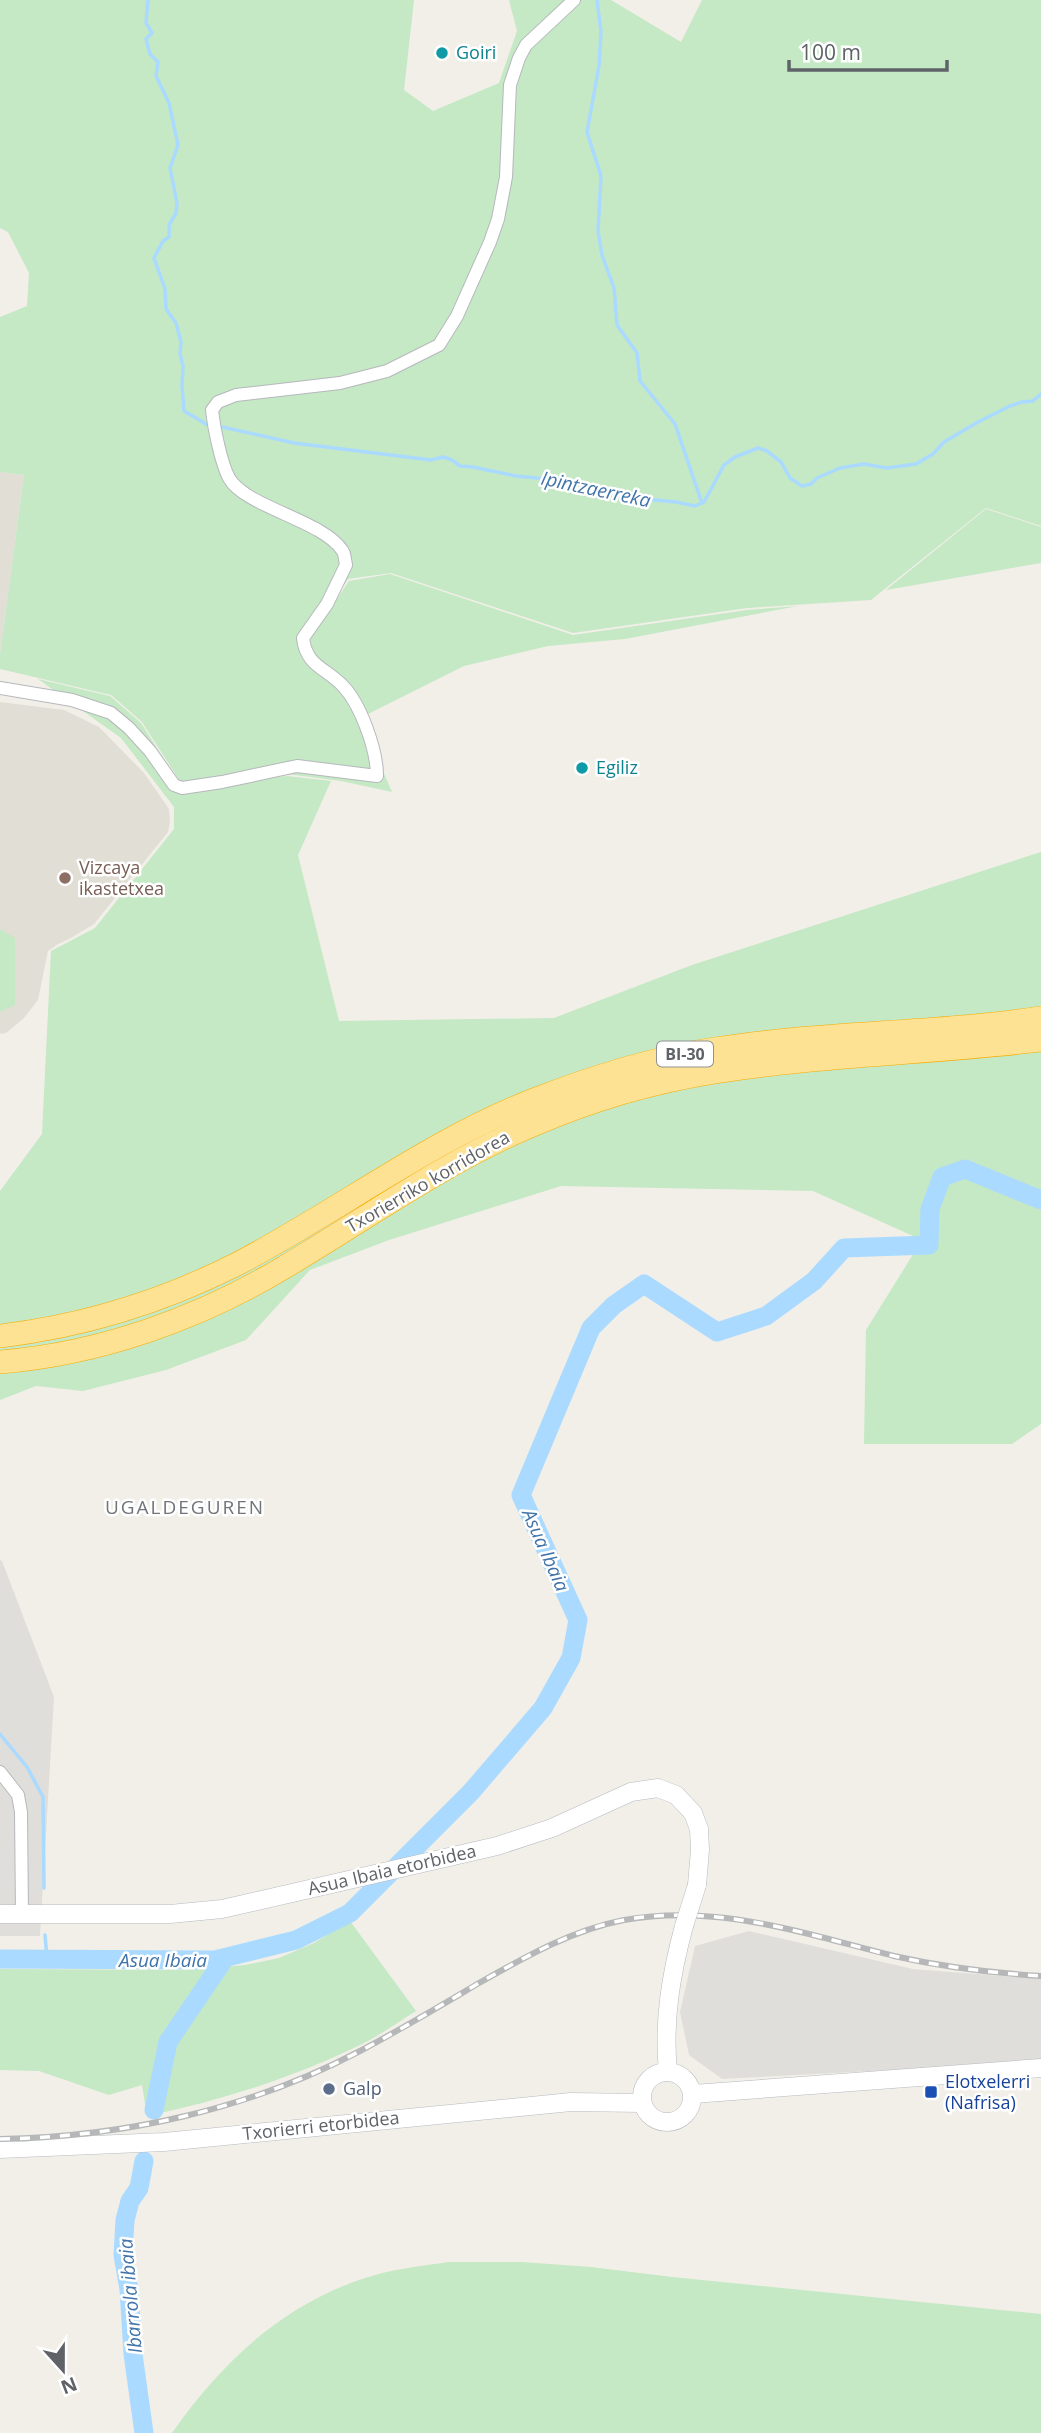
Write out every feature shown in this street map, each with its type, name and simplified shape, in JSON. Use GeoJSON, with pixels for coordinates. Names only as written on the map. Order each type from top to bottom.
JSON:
{"type":"FeatureCollection","features":[{"type":"Feature","properties":{"kind":"highway","name":"Txorierriko korridorea"},"geometry":{"type":"LineString","coordinates":[[0,1336],[97,1320],[190,1286],[260,1251],[412,1161],[480,1125],[535,1099],[614,1072],[685,1054],[762,1043],[1041,1018]]}},
{"type":"Feature","properties":{"kind":"highway","name":"Txorierriko korridorea"},"geometry":{"type":"LineString","coordinates":[[0,1362],[96,1346],[181,1318],[282,1269],[468,1156],[534,1124],[606,1098],[695,1076],[765,1065],[1041,1040]]}},
{"type":"Feature","properties":{"kind":"street"},"geometry":{"type":"LineString","coordinates":[[0,688],[72,700],[111,713],[129,728],[174,785],[182,788],[297,766],[377,776],[368,731],[343,686],[315,664],[304,651],[303,638],[327,604],[346,565],[343,550],[321,533],[246,494],[229,480],[214,428],[212,410],[218,402],[236,395],[340,383],[387,371],[439,345],[457,316],[498,219],[506,177],[510,85],[519,58],[526,45],[574,0]]}},
{"type":"Feature","properties":{"kind":"street"},"geometry":{"type":"LineString","coordinates":[[0,1772],[18,1795],[21,1812],[22,1914]]}},
{"type":"Feature","properties":{"kind":"street","name":"Asua Ibaia etorbidea"},"geometry":{"type":"LineString","coordinates":[[0,1914],[193,1913],[274,1898],[524,1839],[631,1792],[658,1788],[676,1795],[693,1813],[699,1829],[700,1850],[697,1885],[672,1973],[668,2003],[668,2072]]}},
{"type":"Feature","properties":{"kind":"street"},"geometry":{"type":"LineString","coordinates":[[693,2094],[1041,2068]]}},
{"type":"Feature","properties":{"kind":"street"},"geometry":{"type":"LineString","coordinates":[[660,2073],[682,2076],[693,2094],[689,2110],[676,2121],[659,2122],[646,2111],[642,2103],[647,2081],[660,2073]]}},
{"type":"Feature","properties":{"kind":"street","name":"Txorierri etorbidea"},"geometry":{"type":"LineString","coordinates":[[0,2149],[164,2143],[571,2102],[642,2103]]}},
{"type":"Feature","properties":{"kind":"shaded area"},"geometry":{"type":"Polygon","coordinates":[[[0,472],[24,475],[0,655],[0,472]]]}},
{"type":"Feature","properties":{"kind":"shaded area","name":"Vizcaya ikastetxea"},"geometry":{"type":"Polygon","coordinates":[[[0,702],[64,710],[99,727],[144,773],[169,809],[170,822],[168,832],[94,924],[48,951],[38,1000],[23,1019],[6,1033],[0,1034],[0,702]]]}},
{"type":"Feature","properties":{"kind":"shaded area"},"geometry":{"type":"Polygon","coordinates":[[[0,1560],[54,1697],[40,1936],[0,1936],[0,1560]]]}},
{"type":"Feature","properties":{"kind":"shaded area"},"geometry":{"type":"Polygon","coordinates":[[[749,1931],[913,1969],[1041,1979],[1041,2062],[722,2079],[689,2055],[680,2012],[695,1946],[749,1931]]]}},
{"type":"Feature","properties":{"kind":"green space"},"geometry":{"type":"Polygon","coordinates":[[[0,0],[414,0],[404,90],[433,111],[499,83],[517,31],[509,0],[611,0],[681,42],[702,0],[1041,0],[1041,526],[986,508],[871,600],[747,608],[573,633],[391,573],[348,579],[303,646],[338,687],[371,743],[392,792],[341,781],[287,774],[181,783],[142,722],[111,695],[0,669],[24,475],[0,472],[0,317],[27,306],[29,273],[8,232],[0,228],[0,0]]]}},
{"type":"Feature","properties":{"kind":"green space"},"geometry":{"type":"Polygon","coordinates":[[[986,509],[1041,527],[1041,563],[886,590],[986,509]]]}},
{"type":"Feature","properties":{"kind":"green space"},"geometry":{"type":"Polygon","coordinates":[[[390,574],[573,635],[747,610],[798,606],[625,639],[548,646],[464,666],[360,718],[339,686],[305,646],[349,581],[390,574]]]}},
{"type":"Feature","properties":{"kind":"green space"},"geometry":{"type":"Polygon","coordinates":[[[38,679],[110,696],[141,723],[180,784],[287,776],[331,781],[298,855],[339,1021],[554,1018],[692,965],[1041,852],[1041,1424],[1012,1444],[864,1444],[866,1330],[922,1240],[813,1191],[561,1186],[389,1240],[310,1270],[246,1340],[166,1370],[83,1391],[36,1386],[0,1400],[0,1191],[42,1134],[51,951],[95,928],[174,829],[174,807],[121,738],[38,679]]]}},
{"type":"Feature","properties":{"kind":"green space"},"geometry":{"type":"Polygon","coordinates":[[[0,929],[15,938],[15,1005],[0,1012],[0,929]]]}},
{"type":"Feature","properties":{"kind":"green space"},"geometry":{"type":"Polygon","coordinates":[[[350,1921],[416,2011],[340,2055],[231,2095],[147,2116],[142,2085],[109,2095],[39,2071],[0,2070],[0,1969],[189,1970],[245,1965],[279,1958],[314,1943],[350,1921]]]}},
{"type":"Feature","properties":{"kind":"green space"},"geometry":{"type":"Polygon","coordinates":[[[449,2262],[522,2262],[591,2267],[1041,2314],[1041,2433],[172,2433],[211,2383],[256,2339],[280,2320],[335,2290],[365,2278],[449,2262]]]}},
{"type":"Feature","properties":{"kind":"waterway","name":"Ipintzaerreka"},"geometry":{"type":"LineString","coordinates":[[148,0],[146,23],[152,33],[146,39],[150,54],[158,62],[156,76],[169,103],[178,145],[170,168],[177,203],[176,213],[169,225],[169,237],[163,241],[154,258],[165,289],[166,309],[176,323],[181,342],[184,411],[206,424]]}},
{"type":"Feature","properties":{"kind":"waterway"},"geometry":{"type":"LineString","coordinates":[[597,0],[601,32],[599,66],[587,132],[601,176],[598,231],[602,255],[614,288],[617,325],[637,353],[640,381],[675,424],[702,503]]}},
{"type":"Feature","properties":{"kind":"waterway","name":"Ipintzaerreka"},"geometry":{"type":"LineString","coordinates":[[218,426],[294,443],[431,460],[443,457],[460,466],[516,476],[580,482],[614,496],[695,506],[704,502],[724,465],[735,457],[758,448],[767,451],[781,462],[790,478],[802,486],[840,468],[864,464],[887,468],[916,464],[933,454],[944,442],[978,422],[1010,406],[1033,401],[1041,394]]}},
{"type":"Feature","properties":{"kind":"waterway","name":"Asua Ibaia"},"geometry":{"type":"LineString","coordinates":[[0,1959],[215,1960],[296,1940],[350,1913],[471,1792],[543,1708],[571,1658],[578,1620],[521,1495],[591,1328],[614,1305],[644,1284],[717,1332],[766,1316],[814,1281],[844,1248],[929,1245],[930,1209],[942,1177],[965,1169],[1041,1200]]}},
{"type":"Feature","properties":{"kind":"waterway"},"geometry":{"type":"LineString","coordinates":[[0,1734],[27,1767],[43,1797],[44,1888]]}},
{"type":"Feature","properties":{"kind":"waterway"},"geometry":{"type":"LineString","coordinates":[[45,1935],[47,1959]]}},
{"type":"Feature","properties":{"kind":"waterway","name":"Ibarrola ibaia"},"geometry":{"type":"LineString","coordinates":[[154,2110],[168,2042],[225,1958]]}},
{"type":"Feature","properties":{"kind":"waterway","name":"Ibarrola ibaia"},"geometry":{"type":"LineString","coordinates":[[144,2161],[139,2188],[130,2201],[125,2220],[123,2255],[144,2433]]}},
{"type":"Feature","properties":{"kind":"railway"},"geometry":{"type":"LineString","coordinates":[[0,2139],[93,2133],[139,2126],[230,2104],[275,2089],[360,2051],[496,1973],[549,1946],[586,1930],[624,1920],[693,1915],[727,1918],[794,1930],[931,1963],[1041,1976]]}},
{"type":"Feature","properties":{"kind":"place","name":"Goiri"},"geometry":{"type":"Point","coordinates":[442,53]}},
{"type":"Feature","properties":{"kind":"place","name":"Egiliz"},"geometry":{"type":"Point","coordinates":[582,768]}},
{"type":"Feature","properties":{"kind":"place","name":"Vizcaya ikastetxea"},"geometry":{"type":"Point","coordinates":[65,878]}},
{"type":"Feature","properties":{"kind":"place","name":"Galp"},"geometry":{"type":"Point","coordinates":[329,2089]}},
{"type":"Feature","properties":{"kind":"place","name":"Elotxelerri (Nafrisa)"},"geometry":{"type":"Point","coordinates":[931,2092]}},
{"type":"Feature","properties":{"kind":"district","name":"UGALDEGUREN"},"geometry":{"type":"Point","coordinates":[185,1507]}}]}
